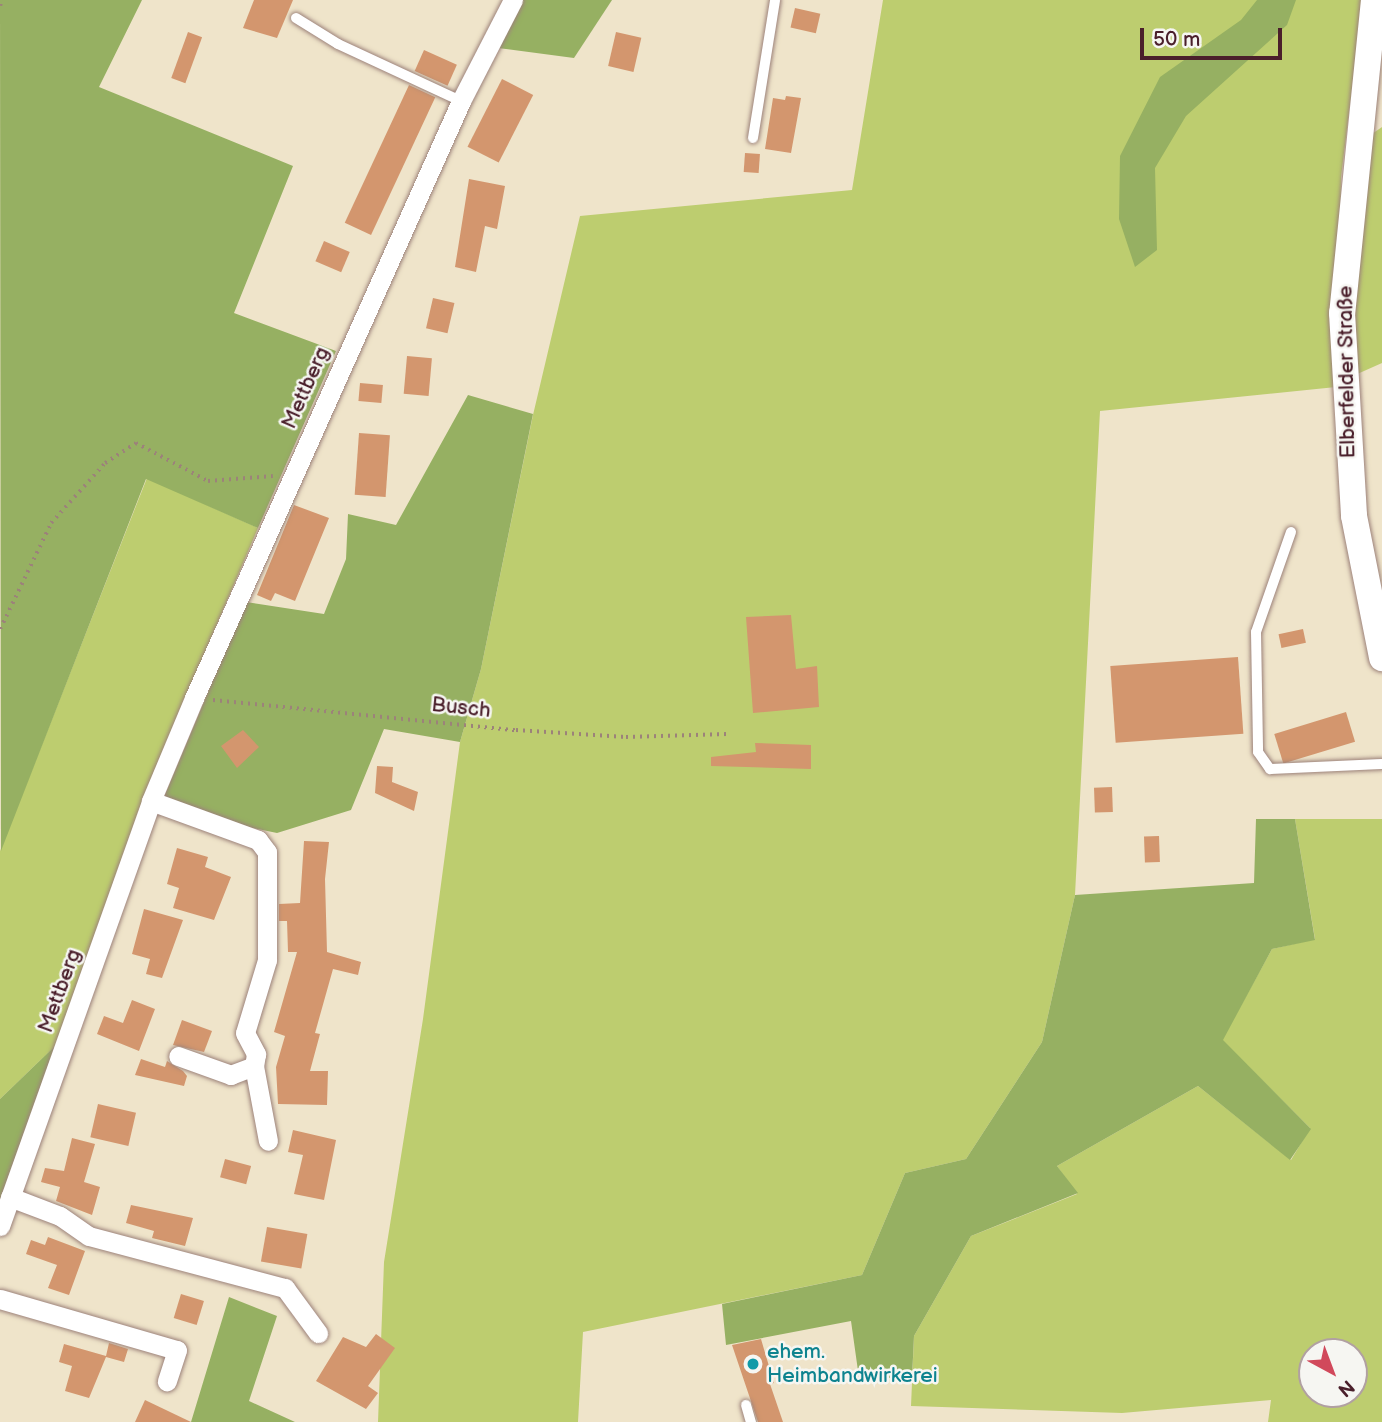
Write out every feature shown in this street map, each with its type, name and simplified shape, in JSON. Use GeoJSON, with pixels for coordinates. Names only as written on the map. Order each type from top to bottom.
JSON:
{"type":"FeatureCollection","features":[{"type":"Feature","properties":{"kind":"main road","name":"Elberfelder Straße"},"geometry":{"type":"LineString","coordinates":[[1374,0],[1342,313],[1354,516],[1382,659]]}},
{"type":"Feature","properties":{"kind":"street","name":"Mettberg"},"geometry":{"type":"LineString","coordinates":[[0,1226],[152,801],[194,698],[461,101],[513,0]]}},
{"type":"Feature","properties":{"kind":"street"},"geometry":{"type":"LineString","coordinates":[[152,801],[258,840],[267,852],[267,960],[245,1033],[256,1054],[254,1066],[268,1141]]}},
{"type":"Feature","properties":{"kind":"street"},"geometry":{"type":"LineString","coordinates":[[178,1056],[230,1074],[254,1066]]}},
{"type":"Feature","properties":{"kind":"street"},"geometry":{"type":"LineString","coordinates":[[10,1197],[60,1216],[89,1236],[285,1288],[318,1333]]}},
{"type":"Feature","properties":{"kind":"street"},"geometry":{"type":"LineString","coordinates":[[0,1299],[177,1350],[167,1381]]}},
{"type":"Feature","properties":{"kind":"lane"},"geometry":{"type":"LineString","coordinates":[[753,138],[775,0]]}},
{"type":"Feature","properties":{"kind":"lane"},"geometry":{"type":"LineString","coordinates":[[296,18],[338,44],[461,101]]}},
{"type":"Feature","properties":{"kind":"lane"},"geometry":{"type":"LineString","coordinates":[[1291,532],[1256,632],[1258,752],[1270,769],[1382,764]]}},
{"type":"Feature","properties":{"kind":"lane"},"geometry":{"type":"LineString","coordinates":[[746,1405],[751,1422]]}},
{"type":"Feature","properties":{"kind":"path"},"geometry":{"type":"LineString","coordinates":[[0,6],[1,0]]}},
{"type":"Feature","properties":{"kind":"path"},"geometry":{"type":"LineString","coordinates":[[0,629],[51,523],[105,463],[136,443],[208,481],[293,473]]}},
{"type":"Feature","properties":{"kind":"path","name":"Busch"},"geometry":{"type":"LineString","coordinates":[[194,698],[516,730],[626,737],[727,734]]}},
{"type":"Feature","properties":{"kind":"green space"},"geometry":{"type":"Polygon","coordinates":[[[0,0],[142,0],[99,87],[293,166],[234,313],[336,351],[258,528],[146,479],[1,851],[0,0]]]}},
{"type":"Feature","properties":{"kind":"green space"},"geometry":{"type":"Polygon","coordinates":[[[522,0],[612,0],[574,58],[498,48],[522,0]]]}},
{"type":"Feature","properties":{"kind":"green space"},"geometry":{"type":"Polygon","coordinates":[[[883,0],[1363,0],[1341,177],[1336,387],[1100,411],[1075,895],[1042,1042],[966,1159],[905,1173],[862,1275],[583,1332],[578,1422],[378,1422],[384,1262],[423,1019],[460,742],[481,669],[533,415],[580,216],[852,190],[883,0]]]}},
{"type":"Feature","properties":{"kind":"green space"},"geometry":{"type":"Polygon","coordinates":[[[1257,0],[1296,0],[1287,25],[1186,116],[1155,168],[1157,250],[1135,267],[1119,219],[1120,156],[1160,77],[1241,20],[1257,0]]]}},
{"type":"Feature","properties":{"kind":"green space"},"geometry":{"type":"Polygon","coordinates":[[[1382,127],[1382,363],[1355,375],[1355,285],[1369,136],[1382,127]]]}},
{"type":"Feature","properties":{"kind":"green space"},"geometry":{"type":"Polygon","coordinates":[[[468,395],[533,414],[481,669],[460,742],[384,729],[351,810],[277,833],[159,809],[246,602],[324,614],[346,559],[348,514],[396,525],[468,395]]]}},
{"type":"Feature","properties":{"kind":"green space"},"geometry":{"type":"Polygon","coordinates":[[[147,478],[258,528],[187,694],[56,1045],[0,1099],[0,851],[147,478]]]}},
{"type":"Feature","properties":{"kind":"green space"},"geometry":{"type":"Polygon","coordinates":[[[1256,819],[1295,819],[1315,940],[1272,949],[1223,1040],[1311,1129],[1290,1160],[1198,1086],[1057,1166],[1078,1193],[971,1236],[914,1336],[912,1378],[859,1378],[851,1321],[726,1345],[722,1304],[862,1275],[905,1173],[966,1159],[1042,1042],[1075,895],[1254,883],[1256,819]]]}},
{"type":"Feature","properties":{"kind":"green space"},"geometry":{"type":"Polygon","coordinates":[[[1295,819],[1382,819],[1382,1422],[1268,1422],[1271,1400],[1122,1413],[911,1406],[914,1336],[971,1236],[1077,1194],[1057,1166],[1198,1086],[1291,1160],[1310,1128],[1222,1040],[1272,949],[1315,939],[1295,819]]]}},
{"type":"Feature","properties":{"kind":"green space"},"geometry":{"type":"Polygon","coordinates":[[[56,1045],[0,1200],[0,1099],[56,1045]]]}},
{"type":"Feature","properties":{"kind":"green space"},"geometry":{"type":"Polygon","coordinates":[[[229,1297],[277,1316],[249,1401],[295,1422],[191,1422],[229,1297]]]}},
{"type":"Feature","properties":{"kind":"building"},"geometry":{"type":"Polygon","coordinates":[[[254,0],[293,0],[277,38],[243,28],[254,0]]]}},
{"type":"Feature","properties":{"kind":"building"},"geometry":{"type":"Polygon","coordinates":[[[795,8],[820,14],[816,33],[791,27],[795,8]]]}},
{"type":"Feature","properties":{"kind":"building"},"geometry":{"type":"Polygon","coordinates":[[[188,32],[202,37],[185,83],[171,78],[188,32]]]}},
{"type":"Feature","properties":{"kind":"building"},"geometry":{"type":"Polygon","coordinates":[[[616,32],[641,38],[633,72],[608,66],[616,32]]]}},
{"type":"Feature","properties":{"kind":"building"},"geometry":{"type":"Polygon","coordinates":[[[424,50],[457,65],[448,86],[415,71],[424,50]]]}},
{"type":"Feature","properties":{"kind":"building"},"geometry":{"type":"Polygon","coordinates":[[[502,79],[533,95],[499,163],[467,147],[502,79]]]}},
{"type":"Feature","properties":{"kind":"building"},"geometry":{"type":"Polygon","coordinates":[[[409,85],[435,97],[371,235],[345,223],[409,85]]]}},
{"type":"Feature","properties":{"kind":"building"},"geometry":{"type":"Polygon","coordinates":[[[786,96],[801,98],[791,153],[765,149],[773,98],[785,100],[786,96]]]}},
{"type":"Feature","properties":{"kind":"building"},"geometry":{"type":"Polygon","coordinates":[[[745,153],[760,154],[759,173],[744,172],[745,153]]]}},
{"type":"Feature","properties":{"kind":"building"},"geometry":{"type":"Polygon","coordinates":[[[469,179],[505,186],[497,229],[485,226],[476,272],[455,267],[469,179]]]}},
{"type":"Feature","properties":{"kind":"building"},"geometry":{"type":"Polygon","coordinates":[[[324,241],[350,252],[341,272],[315,261],[324,241]]]}},
{"type":"Feature","properties":{"kind":"building"},"geometry":{"type":"Polygon","coordinates":[[[433,298],[454,303],[447,333],[426,328],[433,298]]]}},
{"type":"Feature","properties":{"kind":"building"},"geometry":{"type":"Polygon","coordinates":[[[407,356],[432,358],[429,396],[404,394],[407,356]]]}},
{"type":"Feature","properties":{"kind":"building"},"geometry":{"type":"Polygon","coordinates":[[[360,383],[383,385],[381,403],[358,401],[360,383]]]}},
{"type":"Feature","properties":{"kind":"building"},"geometry":{"type":"Polygon","coordinates":[[[359,433],[390,435],[386,497],[355,495],[359,433]]]}},
{"type":"Feature","properties":{"kind":"building"},"geometry":{"type":"Polygon","coordinates":[[[294,505],[329,518],[295,601],[275,593],[271,601],[257,595],[294,505]]]}},
{"type":"Feature","properties":{"kind":"building"},"geometry":{"type":"Polygon","coordinates":[[[791,615],[796,669],[817,666],[819,707],[753,713],[746,617],[791,615]]]}},
{"type":"Feature","properties":{"kind":"building"},"geometry":{"type":"Polygon","coordinates":[[[1303,629],[1306,643],[1281,648],[1279,634],[1303,629]]]}},
{"type":"Feature","properties":{"kind":"building"},"geometry":{"type":"Polygon","coordinates":[[[1238,657],[1243,734],[1116,743],[1110,666],[1238,657]]]}},
{"type":"Feature","properties":{"kind":"building"},"geometry":{"type":"Polygon","coordinates":[[[1346,712],[1355,742],[1283,764],[1274,734],[1346,712]]]}},
{"type":"Feature","properties":{"kind":"building"},"geometry":{"type":"Polygon","coordinates":[[[243,730],[259,747],[237,768],[221,746],[243,730]]]}},
{"type":"Feature","properties":{"kind":"building"},"geometry":{"type":"Polygon","coordinates":[[[755,743],[811,745],[811,769],[711,766],[711,757],[756,752],[755,743]]]}},
{"type":"Feature","properties":{"kind":"building"},"geometry":{"type":"Polygon","coordinates":[[[377,766],[393,767],[392,782],[418,792],[414,811],[375,793],[377,766]]]}},
{"type":"Feature","properties":{"kind":"building"},"geometry":{"type":"Polygon","coordinates":[[[1112,787],[1113,812],[1095,813],[1094,788],[1112,787]]]}},
{"type":"Feature","properties":{"kind":"building"},"geometry":{"type":"Polygon","coordinates":[[[1159,836],[1160,862],[1145,863],[1144,837],[1159,836]]]}},
{"type":"Feature","properties":{"kind":"building"},"geometry":{"type":"Polygon","coordinates":[[[304,841],[329,842],[325,879],[327,952],[361,962],[358,975],[333,969],[315,1033],[320,1034],[310,1071],[328,1071],[327,1105],[278,1104],[276,1067],[285,1036],[274,1032],[297,952],[288,952],[287,921],[279,921],[279,904],[300,903],[304,841]]]}},
{"type":"Feature","properties":{"kind":"building"},"geometry":{"type":"Polygon","coordinates":[[[177,848],[208,857],[205,867],[231,877],[214,920],[173,908],[179,888],[167,884],[177,848]]]}},
{"type":"Feature","properties":{"kind":"building"},"geometry":{"type":"Polygon","coordinates":[[[144,909],[183,920],[162,978],[146,974],[150,959],[132,954],[144,909]]]}},
{"type":"Feature","properties":{"kind":"building"},"geometry":{"type":"Polygon","coordinates":[[[132,1000],[155,1009],[139,1051],[97,1034],[104,1016],[123,1023],[132,1000]]]}},
{"type":"Feature","properties":{"kind":"building"},"geometry":{"type":"Polygon","coordinates":[[[182,1020],[212,1031],[204,1052],[173,1045],[182,1020]]]}},
{"type":"Feature","properties":{"kind":"building"},"geometry":{"type":"Polygon","coordinates":[[[141,1059],[165,1067],[167,1061],[183,1071],[187,1076],[184,1086],[135,1075],[141,1059]]]}},
{"type":"Feature","properties":{"kind":"building"},"geometry":{"type":"Polygon","coordinates":[[[98,1104],[136,1113],[128,1146],[90,1137],[98,1104]]]}},
{"type":"Feature","properties":{"kind":"building"},"geometry":{"type":"Polygon","coordinates":[[[293,1130],[336,1140],[324,1200],[294,1194],[303,1155],[288,1152],[293,1130]]]}},
{"type":"Feature","properties":{"kind":"building"},"geometry":{"type":"Polygon","coordinates":[[[72,1138],[95,1144],[84,1182],[100,1187],[92,1215],[56,1201],[60,1187],[41,1182],[45,1168],[64,1171],[72,1138]]]}},
{"type":"Feature","properties":{"kind":"building"},"geometry":{"type":"Polygon","coordinates":[[[225,1159],[251,1166],[246,1184],[220,1177],[225,1159]]]}},
{"type":"Feature","properties":{"kind":"building"},"geometry":{"type":"Polygon","coordinates":[[[131,1205],[193,1218],[185,1246],[152,1238],[154,1231],[126,1223],[131,1205]]]}},
{"type":"Feature","properties":{"kind":"building"},"geometry":{"type":"Polygon","coordinates":[[[267,1227],[307,1234],[301,1269],[261,1261],[267,1227]]]}},
{"type":"Feature","properties":{"kind":"building"},"geometry":{"type":"Polygon","coordinates":[[[48,1237],[85,1251],[69,1295],[48,1288],[57,1265],[26,1254],[31,1240],[45,1245],[48,1237]]]}},
{"type":"Feature","properties":{"kind":"building"},"geometry":{"type":"Polygon","coordinates":[[[181,1294],[204,1301],[197,1325],[174,1318],[181,1294]]]}},
{"type":"Feature","properties":{"kind":"building"},"geometry":{"type":"Polygon","coordinates":[[[376,1334],[395,1348],[368,1386],[378,1393],[366,1409],[316,1381],[343,1337],[366,1347],[376,1334]]]}},
{"type":"Feature","properties":{"kind":"building","name":"ehem. Heimbandwirkerei"},"geometry":{"type":"Polygon","coordinates":[[[761,1339],[774,1383],[770,1384],[783,1422],[758,1422],[732,1345],[761,1339]]]}},
{"type":"Feature","properties":{"kind":"building"},"geometry":{"type":"Polygon","coordinates":[[[109,1343],[128,1349],[124,1362],[106,1357],[89,1398],[65,1391],[72,1366],[59,1362],[64,1344],[106,1356],[109,1343]]]}},
{"type":"Feature","properties":{"kind":"building"},"geometry":{"type":"Polygon","coordinates":[[[145,1400],[191,1422],[135,1422],[145,1400]]]}},
{"type":"Feature","properties":{"kind":"place","name":"ehem. Heimbandwirkerei"},"geometry":{"type":"Point","coordinates":[753,1364]}}]}
